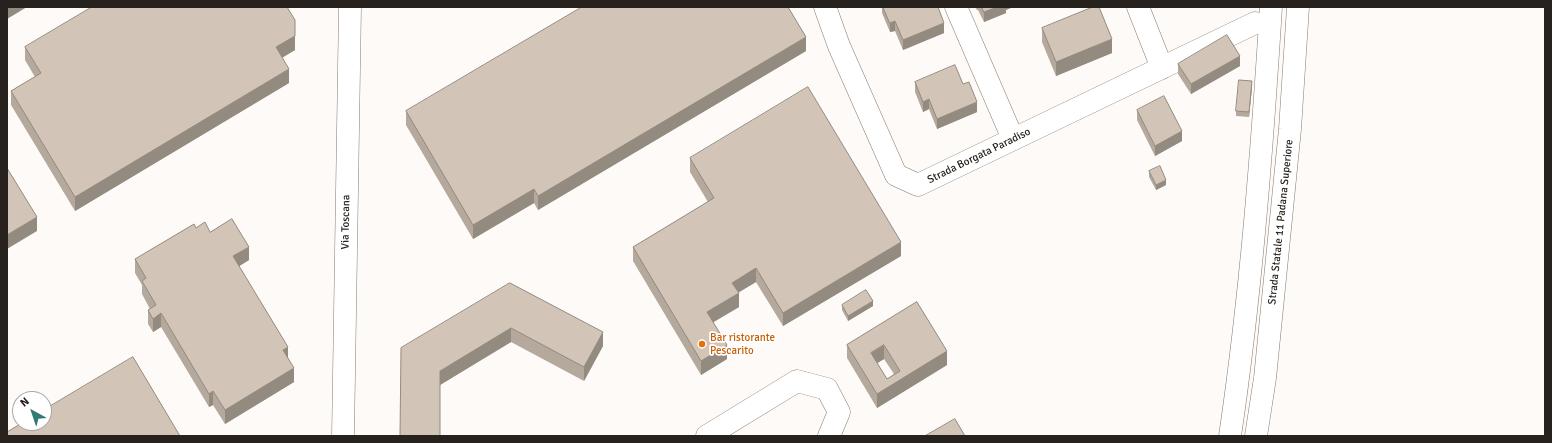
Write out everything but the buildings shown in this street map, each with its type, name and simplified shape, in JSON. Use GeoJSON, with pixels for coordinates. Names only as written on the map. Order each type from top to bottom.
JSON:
{"type":"FeatureCollection","features":[{"type":"Feature","properties":{"kind":"main road","name":"Via Toscana"},"geometry":{"type":"LineString","coordinates":[[343,436],[350,7]]}},
{"type":"Feature","properties":{"kind":"main road","name":"Strada Borgata Paradiso"},"geometry":{"type":"LineString","coordinates":[[824,7],[839,46],[896,175],[918,185],[1255,23]]}},
{"type":"Feature","properties":{"kind":"main road"},"geometry":{"type":"LineString","coordinates":[[956,7],[1013,139]]}},
{"type":"Feature","properties":{"kind":"main road"},"geometry":{"type":"LineString","coordinates":[[1138,7],[1162,68]]}},
{"type":"Feature","properties":{"kind":"main road"},"geometry":{"type":"LineString","coordinates":[[1230,436],[1239,376],[1263,130],[1271,7]]}},
{"type":"Feature","properties":{"kind":"main road","name":"Strada Statale 11 Padana Superiore"},"geometry":{"type":"LineString","coordinates":[[1256,436],[1266,370],[1290,129],[1298,7]]}},
{"type":"Feature","properties":{"kind":"main road"},"geometry":{"type":"LineString","coordinates":[[707,436],[797,381],[827,389],[839,412],[829,436]]}},
{"type":"Feature","properties":{"kind":"place","name":"Bar ristorante Pescarito"},"geometry":{"type":"Point","coordinates":[702,344]}}]}
